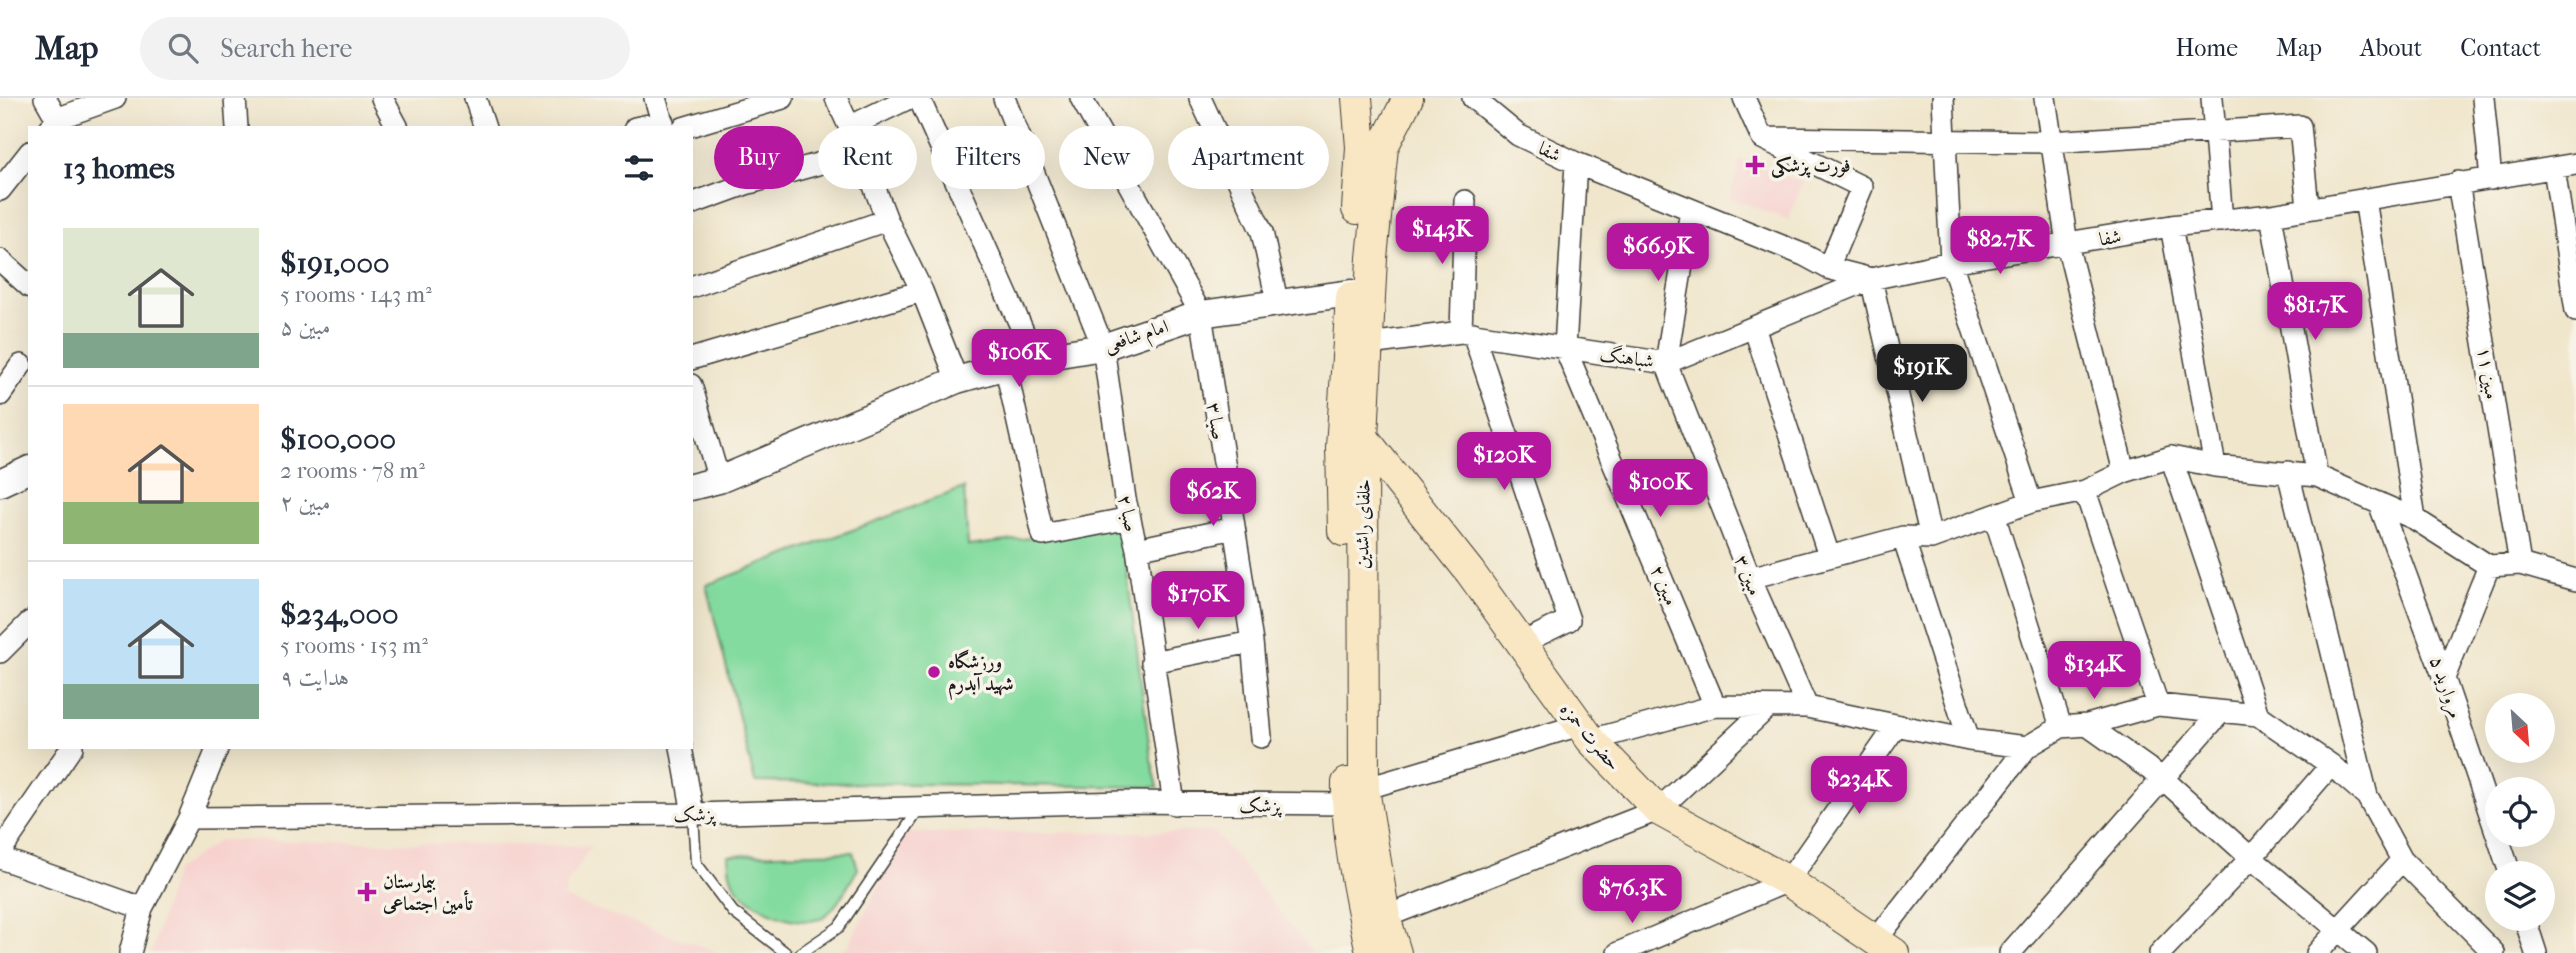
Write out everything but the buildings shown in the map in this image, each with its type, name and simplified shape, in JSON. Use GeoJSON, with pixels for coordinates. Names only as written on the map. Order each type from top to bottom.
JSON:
{"type":"FeatureCollection","features":[{"type":"Feature","properties":{"kind":"main road","name":"خلفای راشدین"},"geometry":{"type":"LineString","coordinates":[[1357,98],[1361,147],[1340,447],[1359,899],[1371,953]]}},
{"type":"Feature","properties":{"kind":"main road","name":"خلفای راشدین"},"geometry":{"type":"LineString","coordinates":[[1396,953],[1355,797],[1363,437],[1372,258],[1382,147],[1409,98]]}},
{"type":"Feature","properties":{"kind":"main road","name":"حضرت حمزه"},"geometry":{"type":"LineString","coordinates":[[1363,437],[1470,572],[1586,733],[1658,810],[1787,881],[1885,946]]}},
{"type":"Feature","properties":{"kind":"street"},"geometry":{"type":"LineString","coordinates":[[45,98],[57,124],[115,98]]}},
{"type":"Feature","properties":{"kind":"street"},"geometry":{"type":"LineString","coordinates":[[235,98],[237,126]]}},
{"type":"Feature","properties":{"kind":"street"},"geometry":{"type":"LineString","coordinates":[[382,98],[396,126]]}},
{"type":"Feature","properties":{"kind":"street"},"geometry":{"type":"LineString","coordinates":[[475,98],[484,126]]}},
{"type":"Feature","properties":{"kind":"street"},"geometry":{"type":"LineString","coordinates":[[655,98],[670,126],[783,98]]}},
{"type":"Feature","properties":{"kind":"street"},"geometry":{"type":"LineString","coordinates":[[836,98],[849,126]]}},
{"type":"Feature","properties":{"kind":"street"},"geometry":{"type":"LineString","coordinates":[[851,126],[909,98]]}},
{"type":"Feature","properties":{"kind":"street"},"geometry":{"type":"LineString","coordinates":[[919,98],[1035,358]]}},
{"type":"Feature","properties":{"kind":"street","name":"صبا ۲"},"geometry":{"type":"LineString","coordinates":[[1004,98],[1103,347],[1137,549],[1174,804]]}},
{"type":"Feature","properties":{"kind":"street","name":"صبا ۳"},"geometry":{"type":"LineString","coordinates":[[1081,98],[1200,314],[1252,642],[1261,737]]}},
{"type":"Feature","properties":{"kind":"street"},"geometry":{"type":"LineString","coordinates":[[1200,98],[1262,232],[1277,301]]}},
{"type":"Feature","properties":{"kind":"street","name":"شفا"},"geometry":{"type":"LineString","coordinates":[[1474,98],[1518,135],[1576,163],[1804,255],[1828,268],[1871,279],[1951,262],[2171,226],[2271,215],[2576,164]]}},
{"type":"Feature","properties":{"kind":"street"},"geometry":{"type":"LineString","coordinates":[[1744,98],[1762,138],[1863,187],[1828,268]]}},
{"type":"Feature","properties":{"kind":"street"},"geometry":{"type":"LineString","coordinates":[[1943,98],[1951,262],[2031,502]]}},
{"type":"Feature","properties":{"kind":"street"},"geometry":{"type":"LineString","coordinates":[[2045,98],[2067,244],[2124,472]]}},
{"type":"Feature","properties":{"kind":"street"},"geometry":{"type":"LineString","coordinates":[[2212,98],[2222,221]]}},
{"type":"Feature","properties":{"kind":"street"},"geometry":{"type":"LineString","coordinates":[[2483,98],[2491,179]]}},
{"type":"Feature","properties":{"kind":"street"},"geometry":{"type":"LineString","coordinates":[[1762,138],[2050,142],[2300,126],[2308,208]]}},
{"type":"Feature","properties":{"kind":"street"},"geometry":{"type":"LineString","coordinates":[[0,190],[28,155]]}},
{"type":"Feature","properties":{"kind":"street"},"geometry":{"type":"LineString","coordinates":[[1565,348],[1576,163]]}},
{"type":"Feature","properties":{"kind":"street"},"geometry":{"type":"LineString","coordinates":[[693,203],[746,184],[818,164]]}},
{"type":"Feature","properties":{"kind":"street"},"geometry":{"type":"LineString","coordinates":[[2554,168],[2576,311]]}},
{"type":"Feature","properties":{"kind":"street","name":"مبین ۱۱"},"geometry":{"type":"LineString","coordinates":[[2458,182],[2520,564]]}},
{"type":"Feature","properties":{"kind":"street"},"geometry":{"type":"LineString","coordinates":[[876,189],[887,220],[922,291],[957,380]]}},
{"type":"Feature","properties":{"kind":"street"},"geometry":{"type":"LineString","coordinates":[[2365,199],[2415,519]]}},
{"type":"Feature","properties":{"kind":"street"},"geometry":{"type":"LineString","coordinates":[[1465,201],[1467,333],[1569,620],[1520,644]]}},
{"type":"Feature","properties":{"kind":"street"},"geometry":{"type":"LineString","coordinates":[[1666,362],[1691,210]]}},
{"type":"Feature","properties":{"kind":"street"},"geometry":{"type":"LineString","coordinates":[[2271,215],[2317,476]]}},
{"type":"Feature","properties":{"kind":"street"},"geometry":{"type":"LineString","coordinates":[[693,287],[887,220]]}},
{"type":"Feature","properties":{"kind":"street"},"geometry":{"type":"LineString","coordinates":[[2171,226],[2215,466]]}},
{"type":"Feature","properties":{"kind":"street"},"geometry":{"type":"LineString","coordinates":[[0,261],[28,285]]}},
{"type":"Feature","properties":{"kind":"street"},"geometry":{"type":"LineString","coordinates":[[1871,279],[1931,538]]}},
{"type":"Feature","properties":{"kind":"street","name":"شباهنگ"},"geometry":{"type":"LineString","coordinates":[[1369,344],[1467,333],[1666,362],[1871,279]]}},
{"type":"Feature","properties":{"kind":"street"},"geometry":{"type":"LineString","coordinates":[[693,358],[922,291]]}},
{"type":"Feature","properties":{"kind":"street","name":"امام شافعی"},"geometry":{"type":"LineString","coordinates":[[693,486],[719,480],[957,380],[1006,369],[1035,358],[1103,347],[1200,314],[1277,301],[1352,293]]}},
{"type":"Feature","properties":{"kind":"street"},"geometry":{"type":"LineString","coordinates":[[1754,327],[1829,556]]}},
{"type":"Feature","properties":{"kind":"street","name":"مبین ۲"},"geometry":{"type":"LineString","coordinates":[[1565,348],[1715,706]]}},
{"type":"Feature","properties":{"kind":"street","name":"مبین ۳"},"geometry":{"type":"LineString","coordinates":[[1666,362],[1750,578],[1807,707]]}},
{"type":"Feature","properties":{"kind":"street"},"geometry":{"type":"LineString","coordinates":[[0,395],[21,365]]}},
{"type":"Feature","properties":{"kind":"street"},"geometry":{"type":"LineString","coordinates":[[1006,369],[1043,535],[1130,518]]}},
{"type":"Feature","properties":{"kind":"street"},"geometry":{"type":"LineString","coordinates":[[693,392],[719,480]]}},
{"type":"Feature","properties":{"kind":"street"},"geometry":{"type":"LineString","coordinates":[[1750,578],[1903,537],[1931,538],[1995,518],[2031,502],[2085,491],[2124,472],[2171,457],[2215,466],[2317,476],[2415,519],[2489,566],[2520,564],[2576,580]]}},
{"type":"Feature","properties":{"kind":"street"},"geometry":{"type":"LineString","coordinates":[[2171,457],[2258,715]]}},
{"type":"Feature","properties":{"kind":"street"},"geometry":{"type":"LineString","coordinates":[[0,484],[28,470]]}},
{"type":"Feature","properties":{"kind":"street"},"geometry":{"type":"LineString","coordinates":[[2288,472],[2367,796],[2402,860],[2470,946],[2494,953]]}},
{"type":"Feature","properties":{"kind":"street"},"geometry":{"type":"LineString","coordinates":[[2085,491],[2158,705]]}},
{"type":"Feature","properties":{"kind":"street","name":"مروارید ۵"},"geometry":{"type":"LineString","coordinates":[[2379,503],[2444,678],[2506,861]]}},
{"type":"Feature","properties":{"kind":"street"},"geometry":{"type":"LineString","coordinates":[[1995,518],[2061,727]]}},
{"type":"Feature","properties":{"kind":"street"},"geometry":{"type":"LineString","coordinates":[[1137,549],[1234,528]]}},
{"type":"Feature","properties":{"kind":"street"},"geometry":{"type":"LineString","coordinates":[[1903,537],[1969,740]]}},
{"type":"Feature","properties":{"kind":"street"},"geometry":{"type":"LineString","coordinates":[[2444,678],[2489,566]]}},
{"type":"Feature","properties":{"kind":"street"},"geometry":{"type":"LineString","coordinates":[[0,652],[28,624]]}},
{"type":"Feature","properties":{"kind":"street"},"geometry":{"type":"LineString","coordinates":[[1152,662],[1252,642]]}},
{"type":"Feature","properties":{"kind":"street"},"geometry":{"type":"LineString","coordinates":[[1885,946],[2027,747],[2061,727],[2087,725],[2158,705],[2258,715],[2331,765],[2367,796]]}},
{"type":"Feature","properties":{"kind":"street","name":"پزشک"},"geometry":{"type":"LineString","coordinates":[[189,818],[693,814],[1123,802],[1174,804],[1355,797],[1586,733],[1715,706],[1807,707],[1969,740],[2027,747]]}},
{"type":"Feature","properties":{"kind":"street"},"geometry":{"type":"LineString","coordinates":[[1385,917],[1658,810],[1768,707]]}},
{"type":"Feature","properties":{"kind":"street"},"geometry":{"type":"LineString","coordinates":[[2010,953],[2220,713]]}},
{"type":"Feature","properties":{"kind":"street"},"geometry":{"type":"LineString","coordinates":[[2087,725],[2162,778],[2251,858],[2366,953]]}},
{"type":"Feature","properties":{"kind":"street"},"geometry":{"type":"LineString","coordinates":[[1618,953],[1665,944],[1787,881],[1896,726]]}},
{"type":"Feature","properties":{"kind":"street"},"geometry":{"type":"LineString","coordinates":[[0,852],[71,749]]}},
{"type":"Feature","properties":{"kind":"street"},"geometry":{"type":"LineString","coordinates":[[130,953],[142,908],[189,818],[217,749]]}},
{"type":"Feature","properties":{"kind":"street"},"geometry":{"type":"LineString","coordinates":[[681,749],[693,814]]}},
{"type":"Feature","properties":{"kind":"street"},"geometry":{"type":"LineString","coordinates":[[2160,953],[2251,858],[2331,765]]}},
{"type":"Feature","properties":{"kind":"street"},"geometry":{"type":"LineString","coordinates":[[0,858],[142,908]]}},
{"type":"Feature","properties":{"kind":"street"},"geometry":{"type":"LineString","coordinates":[[2317,953],[2402,860]]}},
{"type":"Feature","properties":{"kind":"street"},"geometry":{"type":"LineString","coordinates":[[2529,931],[2536,953]]}},
{"type":"Feature","properties":{"kind":"lane"},"geometry":{"type":"LineString","coordinates":[[801,953],[839,927],[921,807]]}},
{"type":"Feature","properties":{"kind":"lane"},"geometry":{"type":"LineString","coordinates":[[693,814],[696,863],[733,912],[786,953]]}},
{"type":"Feature","properties":{"kind":"shaded area"},"geometry":{"type":"Polygon","coordinates":[[[1740,159],[1803,183],[1788,220],[1730,198],[1740,159]]]}},
{"type":"Feature","properties":{"kind":"shaded area"},"geometry":{"type":"Polygon","coordinates":[[[1215,832],[1313,953],[833,953],[848,946],[906,833],[1215,832]]]}},
{"type":"Feature","properties":{"kind":"shaded area","name":"بیمارستان تأمین اجتماعی"},"geometry":{"type":"Polygon","coordinates":[[[220,840],[591,846],[566,886],[564,898],[720,953],[151,953],[175,871],[220,840]]]}},
{"type":"Feature","properties":{"kind":"green space","name":"ورزشگاه شهید آبدرم"},"geometry":{"type":"Polygon","coordinates":[[[964,488],[968,546],[1121,526],[1151,759],[1158,787],[755,782],[706,585],[964,488]]]}},
{"type":"Feature","properties":{"kind":"green space"},"geometry":{"type":"Polygon","coordinates":[[[853,852],[858,869],[838,902],[823,917],[801,921],[764,909],[743,895],[732,879],[728,855],[853,852]]]}},
{"type":"Feature","properties":{"kind":"place","name":"فورت پزشکی"},"geometry":{"type":"Point","coordinates":[1755,165]}},
{"type":"Feature","properties":{"kind":"place","name":"ورزشگاه شهید آبدرم"},"geometry":{"type":"Point","coordinates":[934,672]}},
{"type":"Feature","properties":{"kind":"place","name":"بیمارستان تأمین اجتماعی"},"geometry":{"type":"Point","coordinates":[367,892]}}]}
